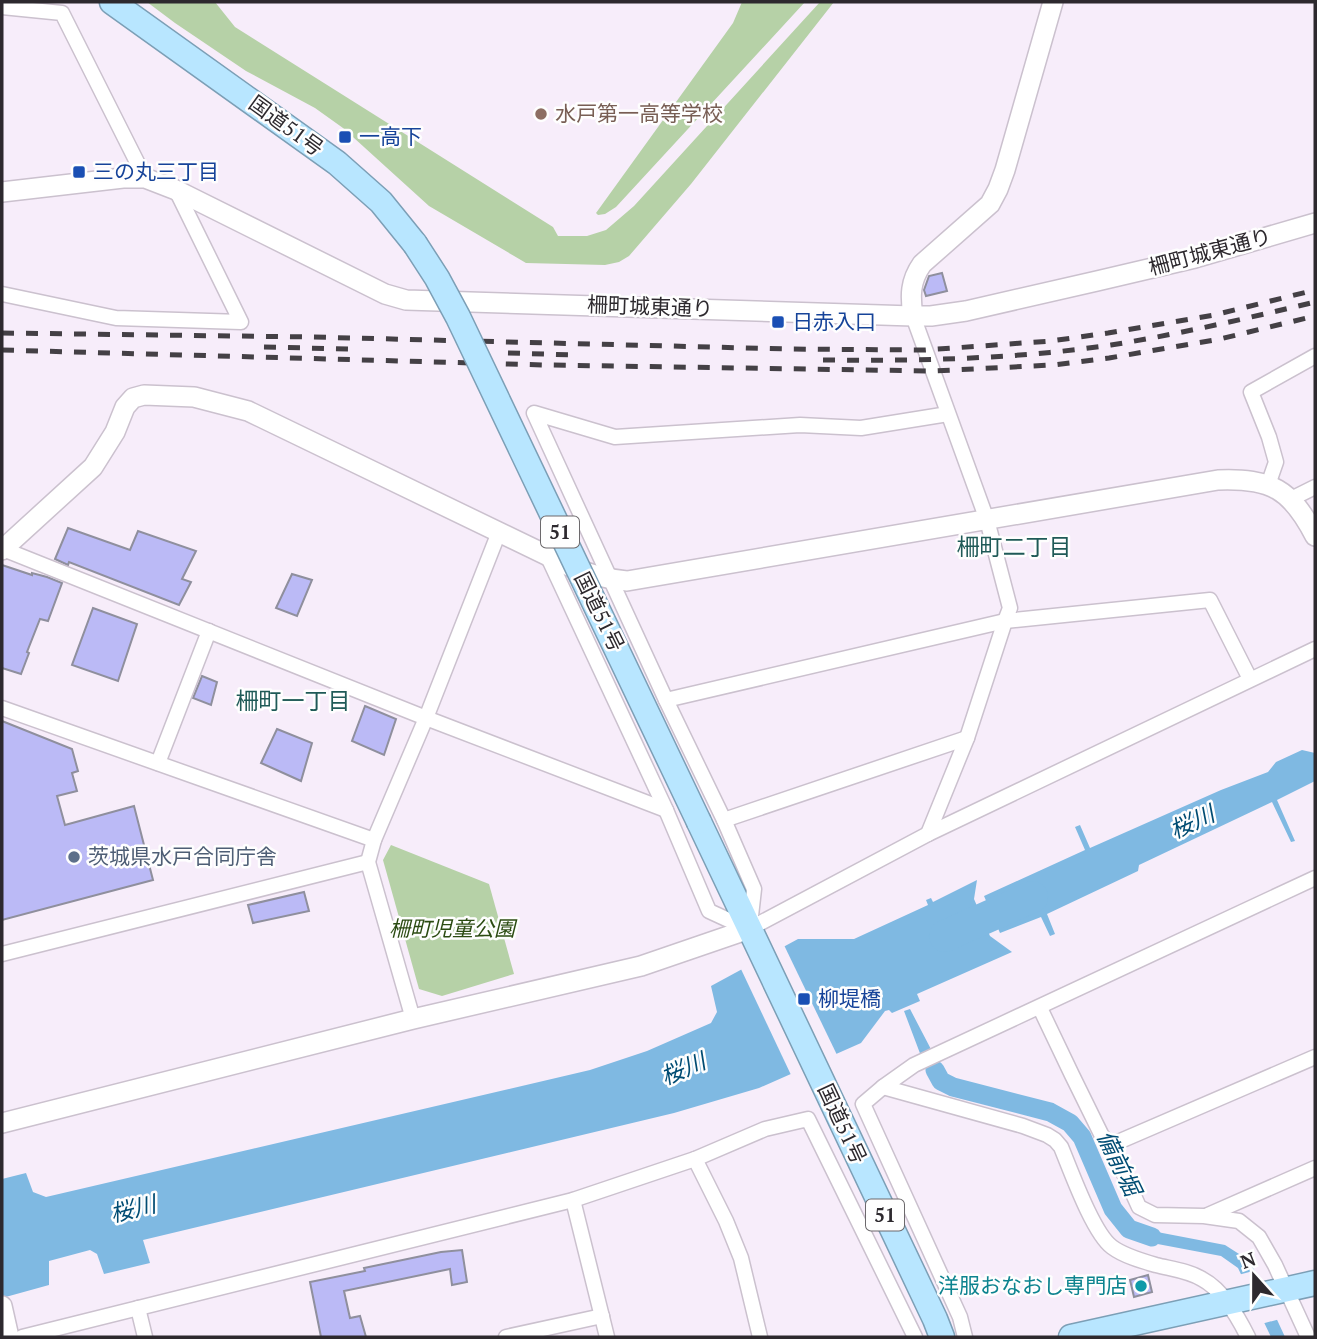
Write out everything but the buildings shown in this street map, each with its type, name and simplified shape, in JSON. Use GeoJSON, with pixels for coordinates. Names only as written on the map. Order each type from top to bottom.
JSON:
{"type":"FeatureCollection","features":[{"type":"Feature","properties":{"kind":"highway","name":"国道51号"},"geometry":{"type":"LineString","coordinates":[[112,2],[337,163],[381,202],[415,244],[442,286],[942,1337]]}},
{"type":"Feature","properties":{"kind":"highway"},"geometry":{"type":"LineString","coordinates":[[1071,1337],[1315,1283]]}},
{"type":"Feature","properties":{"kind":"street"},"geometry":{"type":"LineString","coordinates":[[928,834],[967,738],[1010,608],[987,520],[913,316],[910,298],[912,282],[922,264],[990,204],[998,189],[1052,2]]}},
{"type":"Feature","properties":{"kind":"street"},"geometry":{"type":"LineString","coordinates":[[2,7],[62,13],[145,178]]}},
{"type":"Feature","properties":{"kind":"street","name":"柵町城東通り"},"geometry":{"type":"LineString","coordinates":[[2,192],[123,178],[145,178],[176,190],[385,294],[406,300],[913,316],[966,311],[1097,281],[1195,258],[1315,223]]}},
{"type":"Feature","properties":{"kind":"street"},"geometry":{"type":"LineString","coordinates":[[2,294],[117,318],[241,322],[176,190]]}},
{"type":"Feature","properties":{"kind":"street"},"geometry":{"type":"LineString","coordinates":[[1268,485],[1276,462],[1251,392],[1315,356]]}},
{"type":"Feature","properties":{"kind":"street"},"geometry":{"type":"LineString","coordinates":[[666,810],[2,550],[93,467],[115,432],[125,407],[133,398],[144,394],[194,397],[247,411],[499,533],[589,574],[610,580],[627,581],[1218,480],[1243,479],[1268,485],[1291,499],[1301,509],[1315,536]]}},
{"type":"Feature","properties":{"kind":"street"},"geometry":{"type":"LineString","coordinates":[[754,940],[754,889],[534,413],[615,437],[800,425],[861,428],[948,414]]}},
{"type":"Feature","properties":{"kind":"street"},"geometry":{"type":"LineString","coordinates":[[1291,499],[1315,486]]}},
{"type":"Feature","properties":{"kind":"street"},"geometry":{"type":"LineString","coordinates":[[413,1019],[368,862],[374,840],[426,718],[499,533]]}},
{"type":"Feature","properties":{"kind":"street"},"geometry":{"type":"LineString","coordinates":[[547,555],[666,810],[709,911],[754,940]]}},
{"type":"Feature","properties":{"kind":"street"},"geometry":{"type":"LineString","coordinates":[[666,700],[1004,621],[1210,600],[1250,680]]}},
{"type":"Feature","properties":{"kind":"street"},"geometry":{"type":"LineString","coordinates":[[158,763],[209,631]]}},
{"type":"Feature","properties":{"kind":"street"},"geometry":{"type":"LineString","coordinates":[[2,1123],[413,1019],[754,940],[928,834],[1315,649]]}},
{"type":"Feature","properties":{"kind":"street"},"geometry":{"type":"LineString","coordinates":[[2,708],[374,840]]}},
{"type":"Feature","properties":{"kind":"street"},"geometry":{"type":"LineString","coordinates":[[724,820],[967,738]]}},
{"type":"Feature","properties":{"kind":"street"},"geometry":{"type":"LineString","coordinates":[[2,954],[368,862]]}},
{"type":"Feature","properties":{"kind":"street"},"geometry":{"type":"LineString","coordinates":[[965,1337],[960,1317],[863,1104],[914,1065],[1315,878]]}},
{"type":"Feature","properties":{"kind":"street"},"geometry":{"type":"LineString","coordinates":[[1040,1008],[1102,1136],[1111,1145],[1139,1207],[1155,1215],[1204,1216],[1240,1222],[1259,1237],[1308,1337]]}},
{"type":"Feature","properties":{"kind":"street"},"geometry":{"type":"LineString","coordinates":[[1111,1145],[1315,1057]]}},
{"type":"Feature","properties":{"kind":"street"},"geometry":{"type":"LineString","coordinates":[[883,1087],[1023,1126],[1055,1140],[1061,1147],[1093,1221],[1110,1246],[1149,1263],[1203,1279],[1235,1301],[1248,1337]]}},
{"type":"Feature","properties":{"kind":"street"},"geometry":{"type":"LineString","coordinates":[[22,1337],[573,1200],[695,1159],[765,1129],[808,1119],[915,1337]]}},
{"type":"Feature","properties":{"kind":"street"},"geometry":{"type":"LineString","coordinates":[[695,1159],[741,1258],[760,1337]]}},
{"type":"Feature","properties":{"kind":"street"},"geometry":{"type":"LineString","coordinates":[[1204,1216],[1315,1167]]}},
{"type":"Feature","properties":{"kind":"street"},"geometry":{"type":"LineString","coordinates":[[573,1200],[607,1337]]}},
{"type":"Feature","properties":{"kind":"street"},"geometry":{"type":"LineString","coordinates":[[138,1308],[145,1337]]}},
{"type":"Feature","properties":{"kind":"street"},"geometry":{"type":"LineString","coordinates":[[506,1337],[602,1316]]}},
{"type":"Feature","properties":{"kind":"green space"},"geometry":{"type":"Polygon","coordinates":[[[147,2],[215,2],[235,27],[553,227],[558,236],[587,236],[606,230],[634,206],[820,2],[834,2],[691,184],[629,256],[619,262],[605,265],[526,263],[429,206],[343,128],[315,108],[246,71],[147,2]]]}},
{"type":"Feature","properties":{"kind":"green space"},"geometry":{"type":"Polygon","coordinates":[[[742,2],[805,2],[616,207],[598,215],[596,213],[733,23],[742,2]]]}},
{"type":"Feature","properties":{"kind":"green space","name":"柵町児童公園"},"geometry":{"type":"Polygon","coordinates":[[[391,845],[489,884],[514,974],[442,996],[419,989],[383,860],[391,845]]]}},
{"type":"Feature","properties":{"kind":"water"},"geometry":{"type":"Polygon","coordinates":[[[1302,750],[1315,753],[1315,781],[1277,800],[1295,841],[1291,842],[1272,802],[1139,865],[1138,871],[1047,914],[1055,934],[1050,936],[1041,917],[1000,933],[984,896],[1085,850],[1075,827],[1080,825],[1090,848],[1268,772],[1276,762],[1302,750]]]}},
{"type":"Feature","properties":{"kind":"water"},"geometry":{"type":"Polygon","coordinates":[[[977,880],[974,899],[990,936],[1012,952],[917,994],[920,1001],[892,1013],[885,1011],[861,1043],[759,1088],[674,1113],[143,1240],[150,1263],[104,1274],[97,1254],[90,1250],[49,1261],[49,1285],[2,1298],[2,1179],[26,1173],[33,1192],[46,1197],[590,1070],[647,1051],[711,1023],[717,1012],[711,986],[798,939],[854,939],[928,905],[926,900],[931,898],[933,902],[977,880]]]}},
{"type":"Feature","properties":{"kind":"water"},"geometry":{"type":"Polygon","coordinates":[[[910,1009],[946,1078],[956,1082],[950,1092],[936,1084],[921,1056],[904,1011],[910,1009]]]}},
{"type":"Feature","properties":{"kind":"water"},"geometry":{"type":"Polygon","coordinates":[[[1132,1224],[1152,1231],[1225,1245],[1250,1261],[1285,1337],[1271,1337],[1238,1268],[1221,1256],[1147,1242],[1126,1234],[1132,1224]]]}},
{"type":"Feature","properties":{"kind":"pier","name":"柳堤橋"},"geometry":{"type":"Polygon","coordinates":[[[783,943],[838,1057],[792,1077],[740,967],[783,943]]]}},
{"type":"Feature","properties":{"kind":"pier"},"geometry":{"type":"Polygon","coordinates":[[[1257,1270],[1280,1319],[1261,1324],[1238,1275],[1257,1270]]]}},
{"type":"Feature","properties":{"kind":"waterway","name":"桜川"},"geometry":{"type":"LineString","coordinates":[[945,936],[1032,897]]}},
{"type":"Feature","properties":{"kind":"waterway","name":"備前堀"},"geometry":{"type":"LineString","coordinates":[[935,1070],[941,1081],[953,1087],[1050,1112],[1070,1123],[1082,1137],[1113,1209],[1129,1229],[1152,1237]]}},
{"type":"Feature","properties":{"kind":"railway"},"geometry":{"type":"LineString","coordinates":[[2,333],[925,350],[1051,341],[1108,333],[1214,315],[1315,290]]}},
{"type":"Feature","properties":{"kind":"railway"},"geometry":{"type":"LineString","coordinates":[[823,360],[968,358],[1075,350],[1163,336],[1315,302]]}},
{"type":"Feature","properties":{"kind":"railway"},"geometry":{"type":"LineString","coordinates":[[2,350],[546,365],[933,371],[1053,365],[1109,358],[1220,339],[1315,316]]}},
{"type":"Feature","properties":{"kind":"railway"},"geometry":{"type":"LineString","coordinates":[[264,347],[348,349]]}},
{"type":"Feature","properties":{"kind":"railway"},"geometry":{"type":"LineString","coordinates":[[508,353],[575,355]]}},
{"type":"Feature","properties":{"kind":"place","name":"水戸第一高等学校"},"geometry":{"type":"Point","coordinates":[541,114]}},
{"type":"Feature","properties":{"kind":"place","name":"一高下"},"geometry":{"type":"Point","coordinates":[345,137]}},
{"type":"Feature","properties":{"kind":"place","name":"三の丸三丁目"},"geometry":{"type":"Point","coordinates":[79,172]}},
{"type":"Feature","properties":{"kind":"place","name":"日赤入口"},"geometry":{"type":"Point","coordinates":[778,322]}},
{"type":"Feature","properties":{"kind":"place","name":"茨城県水戸合同庁舎"},"geometry":{"type":"Point","coordinates":[74,857]}},
{"type":"Feature","properties":{"kind":"place","name":"柳堤橋"},"geometry":{"type":"Point","coordinates":[804,999]}},
{"type":"Feature","properties":{"kind":"place","name":"洋服おなおし専門店"},"geometry":{"type":"Point","coordinates":[1141,1286]}},
{"type":"Feature","properties":{"kind":"district","name":"柵町二丁目"},"geometry":{"type":"Point","coordinates":[1014,547]}},
{"type":"Feature","properties":{"kind":"district","name":"柵町一丁目"},"geometry":{"type":"Point","coordinates":[293,701]}}]}
